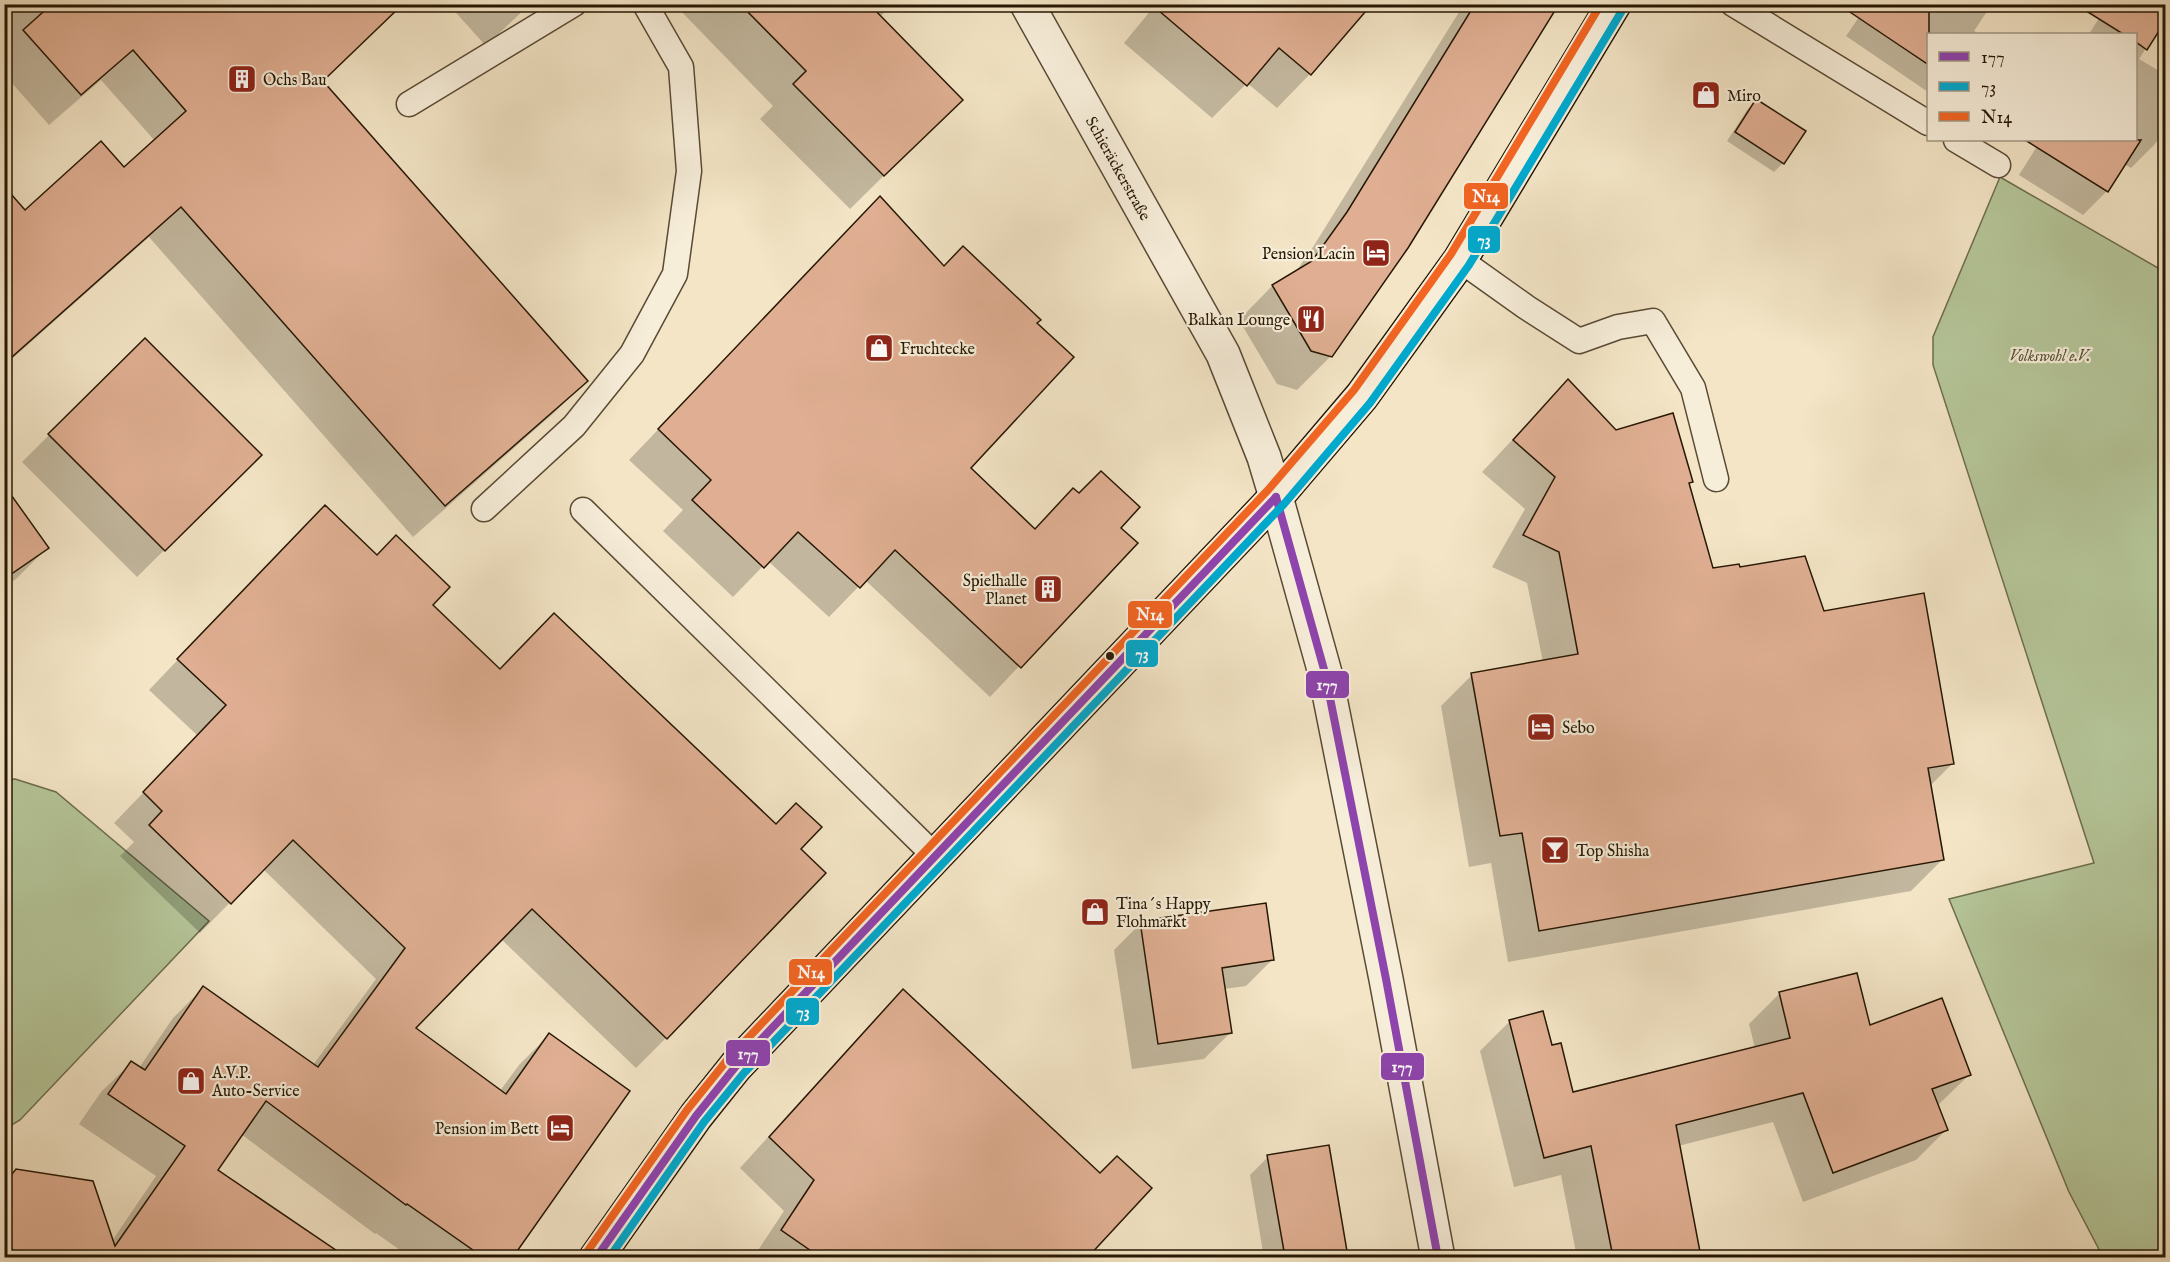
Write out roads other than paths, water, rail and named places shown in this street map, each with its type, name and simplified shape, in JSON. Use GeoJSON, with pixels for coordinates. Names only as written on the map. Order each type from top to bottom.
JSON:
{"type":"FeatureCollection","features":[{"type":"Feature","properties":{"kind":"main road","name":"Schieräckerstraße"},"geometry":{"type":"LineString","coordinates":[[1027,4],[1223,354],[1264,458],[1324,673],[1388,990],[1438,1257]]}},
{"type":"Feature","properties":{"kind":"main road"},"geometry":{"type":"LineString","coordinates":[[596,1257],[696,1116],[736,1066],[1276,497],[1362,396],[1430,305],[1460,260],[1614,4]]}},
{"type":"Feature","properties":{"kind":"lane"},"geometry":{"type":"LineString","coordinates":[[409,104],[574,4]]}},
{"type":"Feature","properties":{"kind":"lane"},"geometry":{"type":"LineString","coordinates":[[484,509],[574,426],[632,354],[675,274],[689,171],[681,67],[645,4]]}},
{"type":"Feature","properties":{"kind":"lane"},"geometry":{"type":"LineString","coordinates":[[1733,4],[1927,122]]}},
{"type":"Feature","properties":{"kind":"lane"},"geometry":{"type":"LineString","coordinates":[[1958,141],[1998,165]]}},
{"type":"Feature","properties":{"kind":"lane"},"geometry":{"type":"LineString","coordinates":[[1460,260],[1526,307],[1579,340],[1618,327],[1653,321],[1693,388],[1716,479]]}},
{"type":"Feature","properties":{"kind":"lane"},"geometry":{"type":"LineString","coordinates":[[583,510],[935,856]]}},
{"type":"Feature","properties":{"kind":"place","name":"Ochs Bau"},"geometry":{"type":"Point","coordinates":[242,79]}},
{"type":"Feature","properties":{"kind":"place","name":"Miro"},"geometry":{"type":"Point","coordinates":[1706,95]}},
{"type":"Feature","properties":{"kind":"place","name":"Pension Lacin"},"geometry":{"type":"Point","coordinates":[1376,253]}},
{"type":"Feature","properties":{"kind":"place","name":"Balkan Lounge"},"geometry":{"type":"Point","coordinates":[1311,319]}},
{"type":"Feature","properties":{"kind":"place","name":"Fruchtecke"},"geometry":{"type":"Point","coordinates":[879,348]}},
{"type":"Feature","properties":{"kind":"place","name":"Spielhalle Planet"},"geometry":{"type":"Point","coordinates":[1048,589]}},
{"type":"Feature","properties":{"kind":"place","name":"Sebo"},"geometry":{"type":"Point","coordinates":[1541,727]}},
{"type":"Feature","properties":{"kind":"place","name":"Top Shisha"},"geometry":{"type":"Point","coordinates":[1555,850]}},
{"type":"Feature","properties":{"kind":"place","name":"Tina´s Happy Flohmarkt"},"geometry":{"type":"Point","coordinates":[1095,912]}},
{"type":"Feature","properties":{"kind":"place","name":"A.V.P. Auto-Service"},"geometry":{"type":"Point","coordinates":[191,1081]}},
{"type":"Feature","properties":{"kind":"place","name":"Pension im Bett"},"geometry":{"type":"Point","coordinates":[560,1128]}},
{"type":"Feature","properties":{"kind":"park label","name":"Volkswohl e.V."},"geometry":{"type":"Point","coordinates":[2050,355]}}]}
